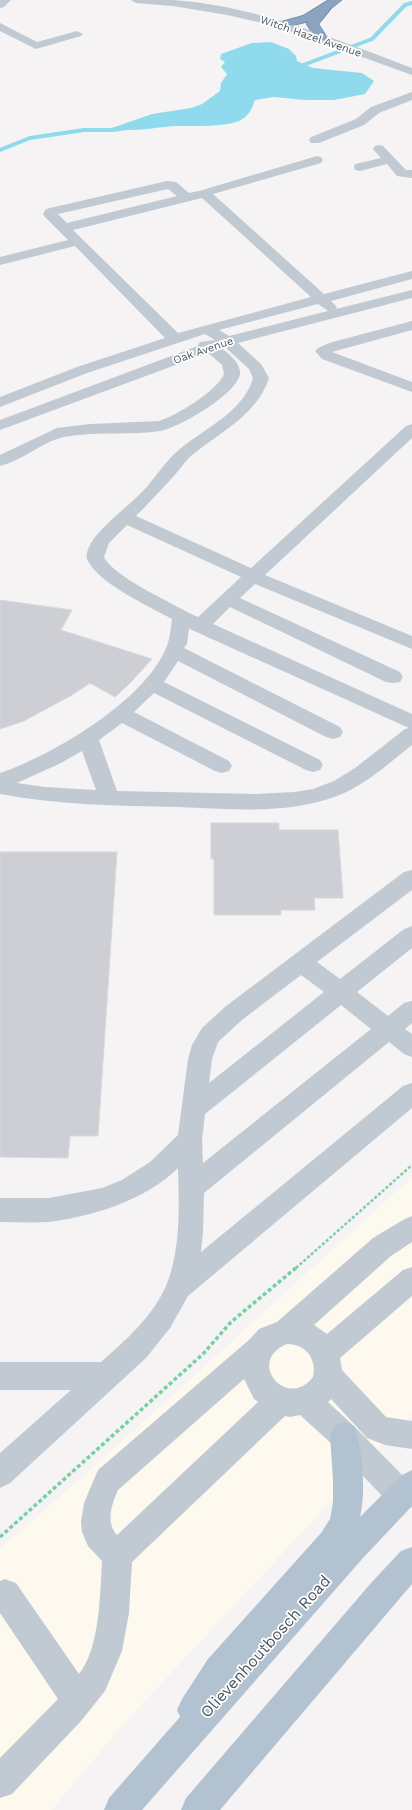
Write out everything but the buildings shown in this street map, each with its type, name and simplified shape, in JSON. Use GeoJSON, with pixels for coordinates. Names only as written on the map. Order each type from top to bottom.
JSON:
{"type":"FeatureCollection","features":[{"type":"Feature","properties":{"kind":"highway"},"geometry":{"type":"LineString","coordinates":[[282,25],[307,18],[334,2]]}},
{"type":"Feature","properties":{"kind":"highway"},"geometry":{"type":"LineString","coordinates":[[322,39],[312,24],[315,19],[334,2]]}},
{"type":"Feature","properties":{"kind":"main road"},"geometry":{"type":"LineString","coordinates":[[155,1769],[219,1670],[332,1544],[344,1522],[347,1509],[348,1471],[344,1436]]}},
{"type":"Feature","properties":{"kind":"main road","name":"Olievenhoutbosch Road"},"geometry":{"type":"LineString","coordinates":[[121,1810],[155,1769],[352,1547],[409,1495]]}},
{"type":"Feature","properties":{"kind":"main road"},"geometry":{"type":"LineString","coordinates":[[198,1810],[383,1593],[412,1562]]}},
{"type":"Feature","properties":{"kind":"street"},"geometry":{"type":"LineString","coordinates":[[0,5],[6,0]]}},
{"type":"Feature","properties":{"kind":"street","name":"Witch Hazel Avenue"},"geometry":{"type":"LineString","coordinates":[[136,0],[175,3],[213,9],[282,25],[412,72]]}},
{"type":"Feature","properties":{"kind":"street"},"geometry":{"type":"LineString","coordinates":[[0,26],[36,46],[77,34]]}},
{"type":"Feature","properties":{"kind":"street"},"geometry":{"type":"LineString","coordinates":[[315,140],[360,122],[375,110],[412,96]]}},
{"type":"Feature","properties":{"kind":"street"},"geometry":{"type":"LineString","coordinates":[[379,149],[402,173],[412,174]]}},
{"type":"Feature","properties":{"kind":"street"},"geometry":{"type":"LineString","coordinates":[[63,228],[204,194],[317,160]]}},
{"type":"Feature","properties":{"kind":"street"},"geometry":{"type":"LineString","coordinates":[[360,167],[390,160]]}},
{"type":"Feature","properties":{"kind":"street"},"geometry":{"type":"LineString","coordinates":[[187,198],[171,185],[167,184],[51,212],[50,216],[76,242],[182,337],[208,347],[228,361],[232,371],[229,383],[190,413],[177,421],[174,439],[149,494],[107,534],[97,547],[96,557],[99,565],[111,576],[199,626],[412,722]]}},
{"type":"Feature","properties":{"kind":"street"},"geometry":{"type":"LineString","coordinates":[[204,194],[336,313]]}},
{"type":"Feature","properties":{"kind":"street"},"geometry":{"type":"LineString","coordinates":[[0,261],[76,242]]}},
{"type":"Feature","properties":{"kind":"street","name":"Oak Avenue"},"geometry":{"type":"LineString","coordinates":[[0,402],[82,370],[206,329],[412,275]]}},
{"type":"Feature","properties":{"kind":"street","name":"Oak Avenue"},"geometry":{"type":"LineString","coordinates":[[0,425],[208,347],[412,294]]}},
{"type":"Feature","properties":{"kind":"street"},"geometry":{"type":"LineString","coordinates":[[412,325],[334,346],[323,351],[327,356],[412,387]]}},
{"type":"Feature","properties":{"kind":"street"},"geometry":{"type":"LineString","coordinates":[[0,461],[57,433],[82,429],[174,439],[215,432],[241,410],[255,395],[260,386],[261,378],[256,367],[243,354],[206,329]]}},
{"type":"Feature","properties":{"kind":"street"},"geometry":{"type":"LineString","coordinates":[[199,626],[412,429]]}},
{"type":"Feature","properties":{"kind":"street"},"geometry":{"type":"LineString","coordinates":[[124,517],[253,576],[412,643]]}},
{"type":"Feature","properties":{"kind":"street"},"geometry":{"type":"LineString","coordinates":[[228,599],[393,677]]}},
{"type":"Feature","properties":{"kind":"street"},"geometry":{"type":"LineString","coordinates":[[0,781],[34,769],[88,738],[136,702],[152,684],[174,652],[181,635],[182,617]]}},
{"type":"Feature","properties":{"kind":"street"},"geometry":{"type":"LineString","coordinates":[[174,652],[333,732]]}},
{"type":"Feature","properties":{"kind":"street"},"geometry":{"type":"LineString","coordinates":[[152,684],[313,765]]}},
{"type":"Feature","properties":{"kind":"street"},"geometry":{"type":"LineString","coordinates":[[121,714],[222,766]]}},
{"type":"Feature","properties":{"kind":"street"},"geometry":{"type":"LineString","coordinates":[[0,787],[47,796],[234,801],[304,798],[331,791],[348,782],[412,734]]}},
{"type":"Feature","properties":{"kind":"street"},"geometry":{"type":"LineString","coordinates":[[88,738],[109,798]]}},
{"type":"Feature","properties":{"kind":"street"},"geometry":{"type":"LineString","coordinates":[[0,1473],[136,1349],[156,1326],[179,1287],[190,1245],[190,1140],[200,1059],[204,1045],[210,1035],[234,1013],[412,878]]}},
{"type":"Feature","properties":{"kind":"street"},"geometry":{"type":"LineString","coordinates":[[194,1109],[412,935]]}},
{"type":"Feature","properties":{"kind":"street"},"geometry":{"type":"LineString","coordinates":[[301,962],[412,1047]]}},
{"type":"Feature","properties":{"kind":"street"},"geometry":{"type":"LineString","coordinates":[[190,1189],[412,1010]]}},
{"type":"Feature","properties":{"kind":"street"},"geometry":{"type":"LineString","coordinates":[[179,1287],[412,1093]]}},
{"type":"Feature","properties":{"kind":"street"},"geometry":{"type":"LineString","coordinates":[[0,1210],[49,1210],[102,1199],[131,1188],[146,1180],[159,1170],[190,1140]]}},
{"type":"Feature","properties":{"kind":"street"},"geometry":{"type":"LineString","coordinates":[[287,1331],[382,1247],[412,1228]]}},
{"type":"Feature","properties":{"kind":"street"},"geometry":{"type":"LineString","coordinates":[[0,1782],[78,1701],[94,1680],[106,1651],[114,1613],[117,1555],[293,1401],[317,1394],[324,1386],[327,1364],[412,1278]]}},
{"type":"Feature","properties":{"kind":"street"},"geometry":{"type":"LineString","coordinates":[[117,1555],[104,1544],[96,1529],[100,1496],[108,1480],[258,1349],[266,1340],[276,1333],[287,1331],[298,1332],[309,1336],[319,1343],[327,1364],[377,1428],[385,1431],[412,1435]]}},
{"type":"Feature","properties":{"kind":"street"},"geometry":{"type":"LineString","coordinates":[[258,1349],[254,1361],[254,1373],[260,1385],[268,1395],[293,1401],[344,1436],[409,1495]]}},
{"type":"Feature","properties":{"kind":"street"},"geometry":{"type":"LineString","coordinates":[[0,1376],[106,1376]]}},
{"type":"Feature","properties":{"kind":"street"},"geometry":{"type":"LineString","coordinates":[[5,1594],[78,1701]]}},
{"type":"Feature","properties":{"kind":"path"},"geometry":{"type":"LineString","coordinates":[[0,1537],[194,1363],[231,1322],[299,1266],[412,1165]]}},
{"type":"Feature","properties":{"kind":"shaded area"},"geometry":{"type":"Polygon","coordinates":[[[412,1177],[412,1414],[120,1728],[52,1810],[0,1810],[0,1549],[117,1446],[412,1177]]]}},
{"type":"Feature","properties":{"kind":"water"},"geometry":{"type":"Polygon","coordinates":[[[271,42],[289,49],[296,56],[297,61],[313,68],[362,73],[374,81],[365,94],[334,100],[305,100],[274,97],[255,100],[248,115],[233,123],[209,126],[177,126],[137,130],[112,128],[152,114],[191,108],[202,104],[220,91],[221,83],[227,74],[221,67],[225,62],[220,59],[221,54],[252,43],[271,42]]]}},
{"type":"Feature","properties":{"kind":"waterway"},"geometry":{"type":"LineString","coordinates":[[298,67],[372,39],[405,5],[412,3]]}},
{"type":"Feature","properties":{"kind":"waterway"},"geometry":{"type":"LineString","coordinates":[[0,150],[30,138],[84,130],[112,130],[127,128]]}}]}
